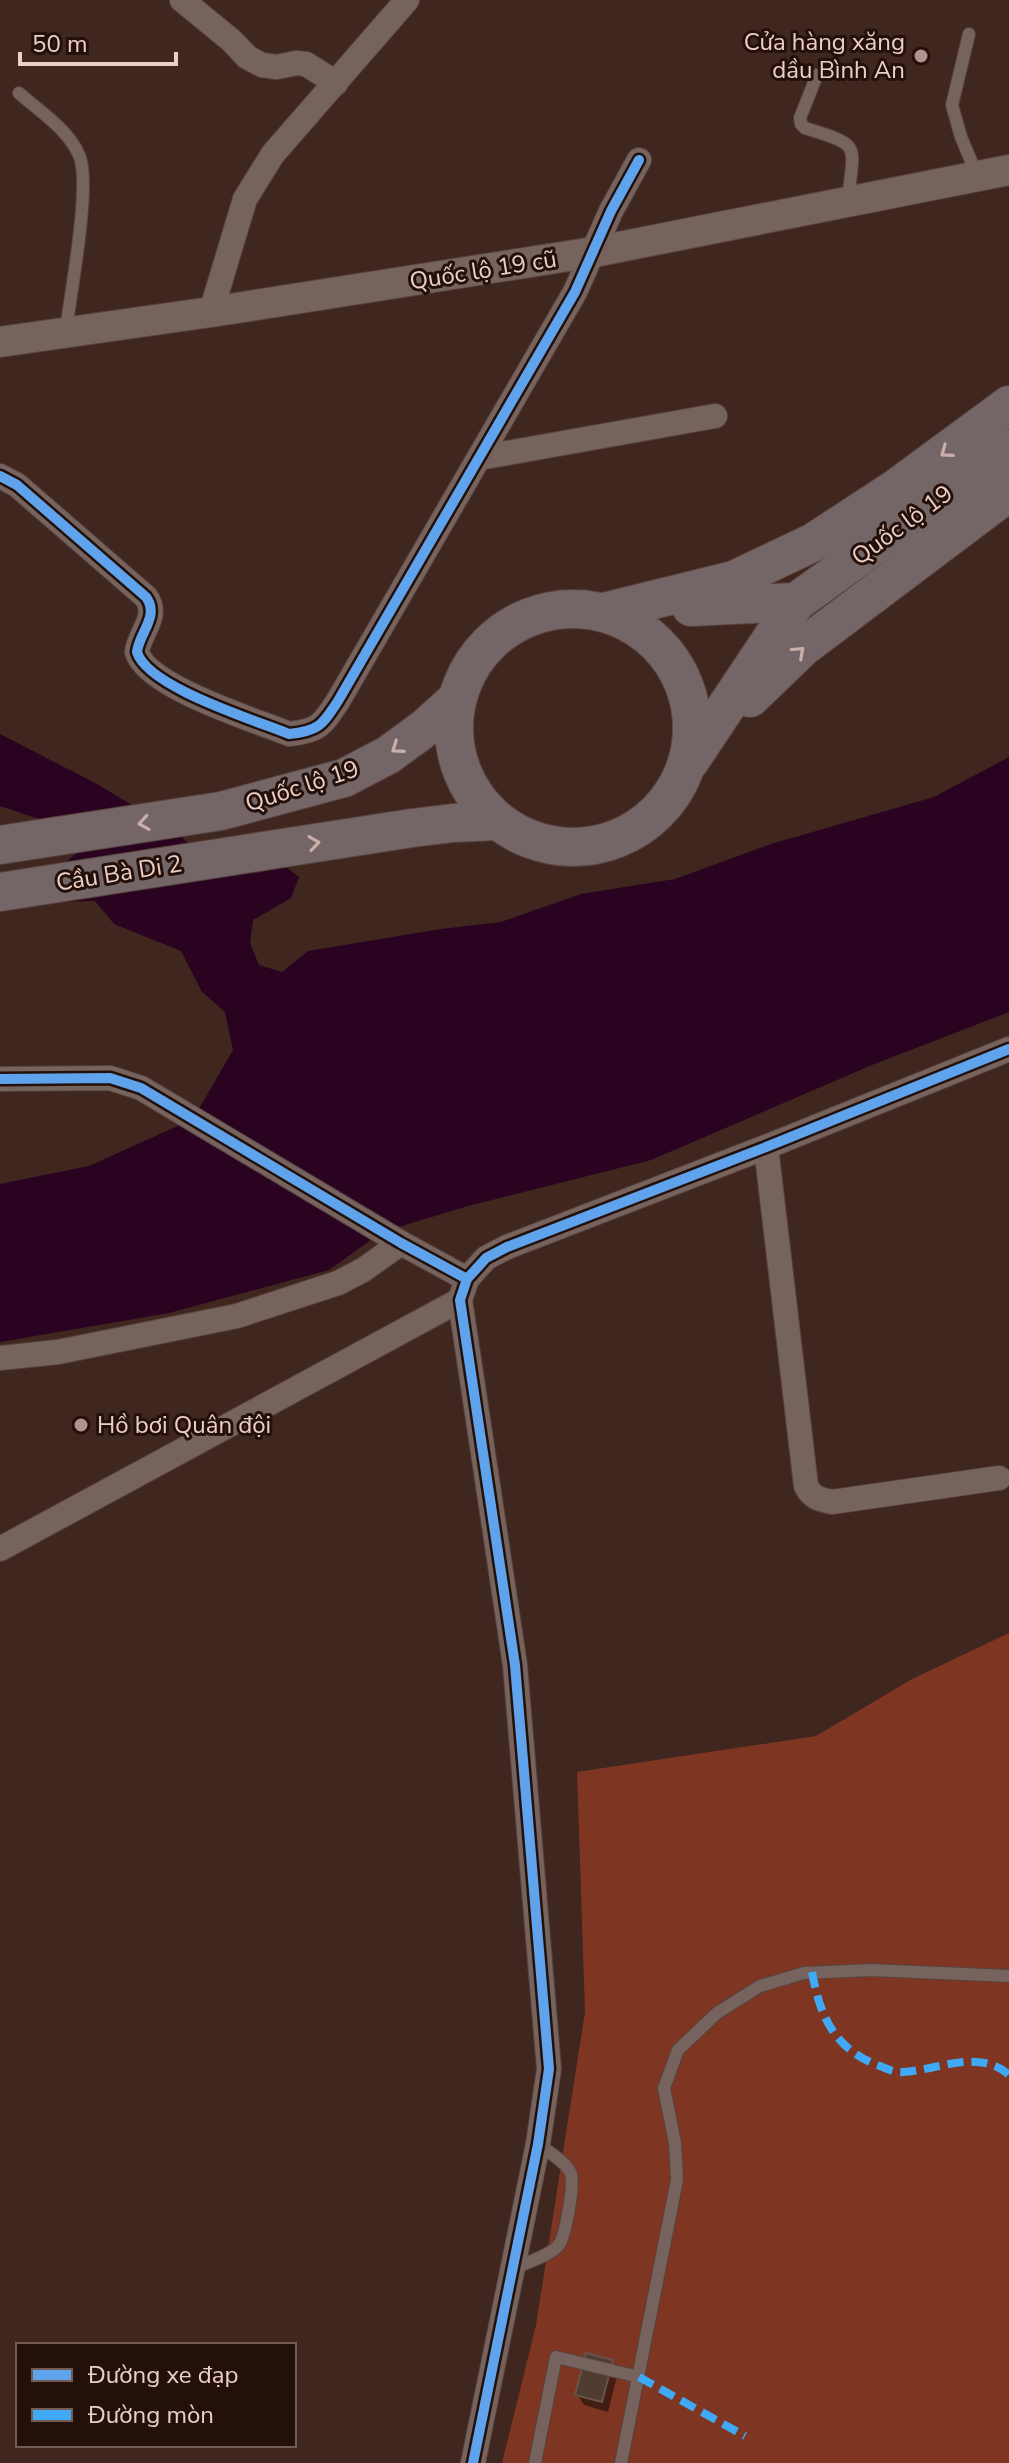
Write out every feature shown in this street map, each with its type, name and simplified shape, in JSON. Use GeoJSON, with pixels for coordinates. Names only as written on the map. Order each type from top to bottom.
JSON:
{"type":"FeatureCollection","features":[{"type":"Feature","properties":{"kind":"highway"},"geometry":{"type":"LineString","coordinates":[[604,612],[734,580],[814,542],[895,489],[1009,405]]}},
{"type":"Feature","properties":{"kind":"highway","name":"Quốc lộ 19"},"geometry":{"type":"LineString","coordinates":[[686,768],[796,602],[1009,449]]}},
{"type":"Feature","properties":{"kind":"highway"},"geometry":{"type":"LineString","coordinates":[[796,602],[604,612],[566,608],[530,616],[497,636],[472,664],[457,699],[453,733],[459,766],[474,797],[497,821],[530,840],[567,848],[605,843],[639,827],[667,801],[686,768],[803,647],[1009,492]]}},
{"type":"Feature","properties":{"kind":"highway"},"geometry":{"type":"LineString","coordinates":[[604,612],[643,631],[660,645],[679,672],[690,703],[692,736],[686,768]]}},
{"type":"Feature","properties":{"kind":"highway","name":"Quốc lộ 19"},"geometry":{"type":"LineString","coordinates":[[221,811],[344,778],[388,755],[457,699]]}},
{"type":"Feature","properties":{"kind":"highway","name":"Cầu Bà Di 2"},"geometry":{"type":"LineString","coordinates":[[0,845],[221,811]]}},
{"type":"Feature","properties":{"kind":"highway","name":"Quốc lộ 19"},"geometry":{"type":"LineString","coordinates":[[236,854],[426,827],[497,821]]}},
{"type":"Feature","properties":{"kind":"highway","name":"Cầu Bà Di 2"},"geometry":{"type":"LineString","coordinates":[[1,892],[236,854]]}},
{"type":"Feature","properties":{"kind":"street"},"geometry":{"type":"LineString","coordinates":[[182,0],[247,57],[262,65],[277,67],[306,64],[336,83]]}},
{"type":"Feature","properties":{"kind":"street"},"geometry":{"type":"LineString","coordinates":[[211,312],[245,199],[273,154],[403,1]]}},
{"type":"Feature","properties":{"kind":"street"},"geometry":{"type":"LineString","coordinates":[[0,476],[17,485],[146,597],[152,611],[137,652],[148,670],[170,686],[289,734],[309,732],[321,726],[330,714],[575,292],[611,211],[639,160]]}},
{"type":"Feature","properties":{"kind":"street","name":"Quốc lộ 19 cũ"},"geometry":{"type":"LineString","coordinates":[[0,342],[594,252],[1009,170]]}},
{"type":"Feature","properties":{"kind":"street"},"geometry":{"type":"LineString","coordinates":[[479,458],[715,416]]}},
{"type":"Feature","properties":{"kind":"street"},"geometry":{"type":"LineString","coordinates":[[0,1549],[463,1289],[486,1258],[507,1247],[1009,1049]]}},
{"type":"Feature","properties":{"kind":"street"},"geometry":{"type":"LineString","coordinates":[[0,1079],[110,1078],[141,1088],[392,1237],[463,1289],[515,1665],[549,2069],[538,2144],[473,2463]]}},
{"type":"Feature","properties":{"kind":"street"},"geometry":{"type":"LineString","coordinates":[[766,1147],[806,1486],[810,1494],[832,1502],[999,1478]]}},
{"type":"Feature","properties":{"kind":"street"},"geometry":{"type":"LineString","coordinates":[[0,1358],[58,1352],[237,1316],[338,1283],[363,1270],[392,1237]]}},
{"type":"Feature","properties":{"kind":"lane"},"geometry":{"type":"LineString","coordinates":[[969,34],[952,105],[977,175]]}},
{"type":"Feature","properties":{"kind":"lane"},"geometry":{"type":"LineString","coordinates":[[817,75],[800,118],[801,124],[846,141],[851,148],[853,158],[848,203]]}},
{"type":"Feature","properties":{"kind":"lane"},"geometry":{"type":"LineString","coordinates":[[19,93],[68,137],[79,155],[83,170],[65,333]]}},
{"type":"Feature","properties":{"kind":"lane"},"geometry":{"type":"LineString","coordinates":[[621,2463],[677,2180],[675,2143],[664,2088],[678,2050],[717,2013],[760,1986],[804,1973],[871,1970],[1009,1976]]}},
{"type":"Feature","properties":{"kind":"lane"},"geometry":{"type":"LineString","coordinates":[[513,2269],[551,2252],[562,2240],[571,2175],[566,2166],[538,2144]]}},
{"type":"Feature","properties":{"kind":"lane"},"geometry":{"type":"LineString","coordinates":[[535,2463],[556,2357],[639,2377]]}},
{"type":"Feature","properties":{"kind":"shaded area"},"geometry":{"type":"Polygon","coordinates":[[[0,734],[97,784],[176,832],[220,873],[256,873],[286,867],[299,877],[291,898],[253,920],[250,943],[259,965],[282,972],[308,951],[501,922],[581,894],[675,879],[771,844],[934,797],[1009,757],[1009,1012],[872,1065],[651,1160],[468,1206],[382,1232],[329,1270],[169,1313],[0,1342],[0,1184],[89,1166],[193,1119],[233,1050],[225,1012],[202,992],[181,951],[114,924],[95,901],[54,902],[53,876],[74,855],[86,848],[69,829],[0,806],[0,734]]]}},
{"type":"Feature","properties":{"kind":"shaded area"},"geometry":{"type":"Polygon","coordinates":[[[1009,1633],[1009,2463],[502,2463],[536,2325],[585,2012],[577,1772],[816,1736],[912,1679],[1009,1633]]]}},
{"type":"Feature","properties":{"kind":"building"},"geometry":{"type":"Polygon","coordinates":[[[586,2353],[613,2360],[602,2402],[575,2395],[586,2353]]]}},
{"type":"Feature","properties":{"kind":"marked path"},"geometry":{"type":"LineString","coordinates":[[812,1972],[820,2003],[832,2030],[864,2059],[900,2072],[958,2063],[985,2063],[1009,2075]]}},
{"type":"Feature","properties":{"kind":"marked path"},"geometry":{"type":"LineString","coordinates":[[639,2377],[745,2436]]}},
{"type":"Feature","properties":{"kind":"cycle path"},"geometry":{"type":"LineString","coordinates":[[0,476],[17,485],[146,597],[150,604],[150,618],[137,652],[145,665],[160,678],[204,701],[289,734],[313,729],[338,701],[575,292],[611,211],[639,160]]}},
{"type":"Feature","properties":{"kind":"cycle path"},"geometry":{"type":"LineString","coordinates":[[0,1079],[110,1078],[141,1088],[467,1279],[486,1258],[507,1247],[1009,1049]]}},
{"type":"Feature","properties":{"kind":"cycle path"},"geometry":{"type":"LineString","coordinates":[[467,1279],[460,1300],[515,1665],[549,2069],[538,2144],[473,2463]]}},
{"type":"Feature","properties":{"kind":"place","name":"Cửa hàng xăng dầu Bình An"},"geometry":{"type":"Point","coordinates":[921,56]}},
{"type":"Feature","properties":{"kind":"place","name":"Hồ bơi Quân đội"},"geometry":{"type":"Point","coordinates":[81,1425]}}]}
